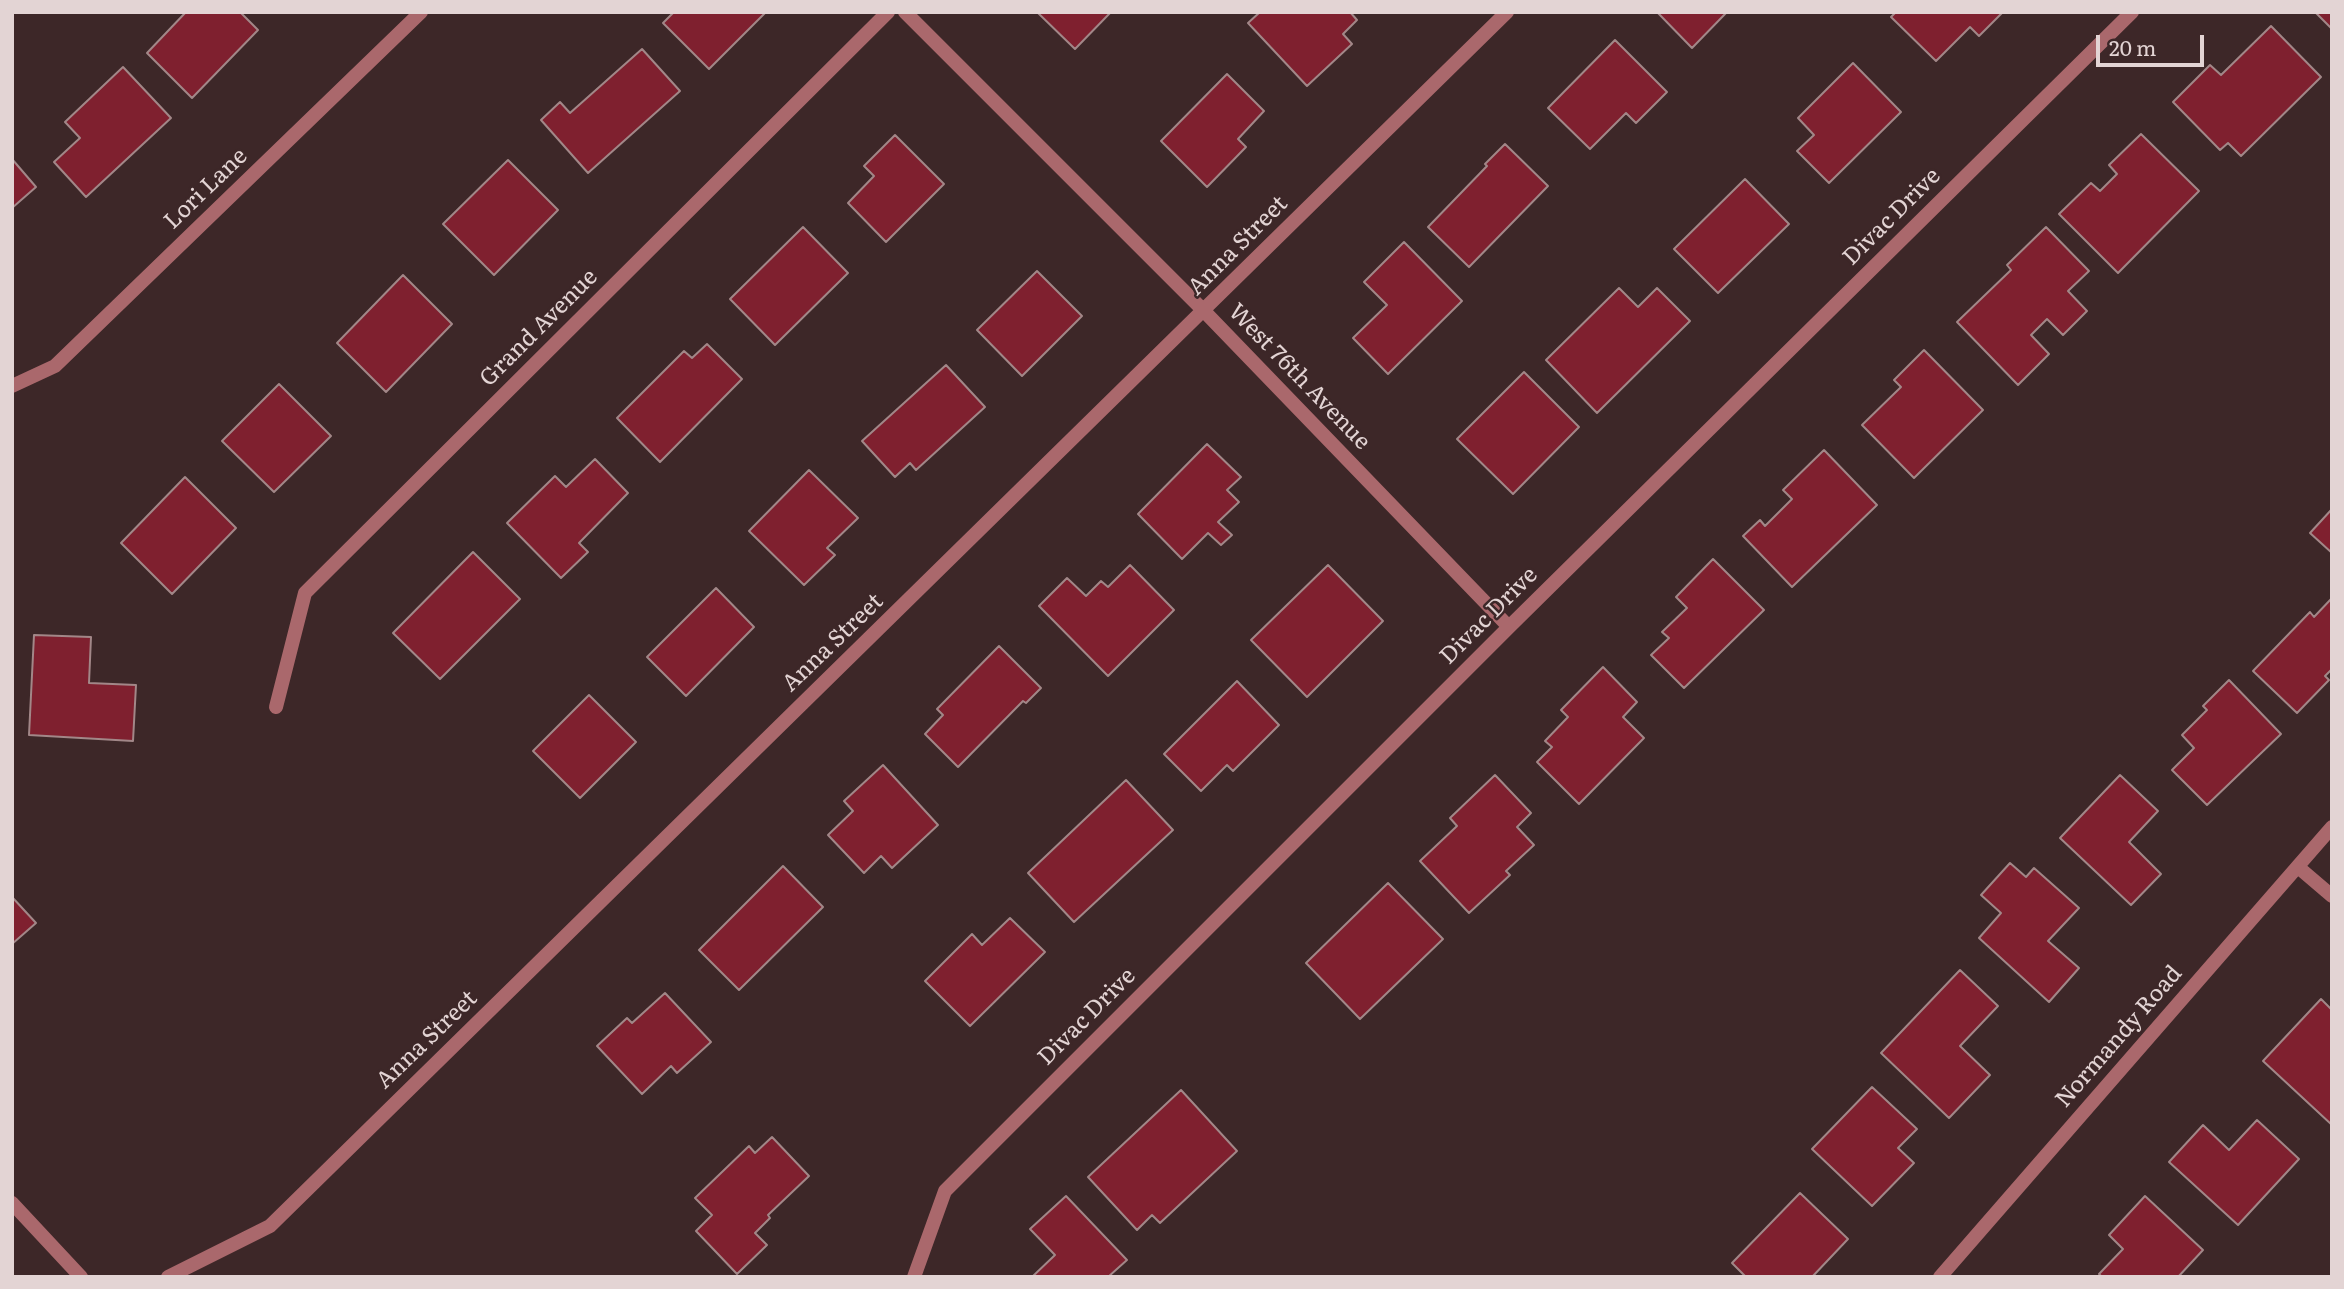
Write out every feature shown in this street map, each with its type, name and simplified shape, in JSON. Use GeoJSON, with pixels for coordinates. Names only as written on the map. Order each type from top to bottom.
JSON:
{"type":"FeatureCollection","features":[{"type":"Feature","properties":{"kind":"street","name":"Lori Lane"},"geometry":{"type":"LineString","coordinates":[[12,386],[55,366],[421,12]]}},
{"type":"Feature","properties":{"kind":"street","name":"Grand Avenue"},"geometry":{"type":"LineString","coordinates":[[276,707],[305,593],[888,12]]}},
{"type":"Feature","properties":{"kind":"street","name":"West 76th Avenue"},"geometry":{"type":"LineString","coordinates":[[905,12],[1204,311],[1509,628]]}},
{"type":"Feature","properties":{"kind":"street","name":"Anna Street"},"geometry":{"type":"LineString","coordinates":[[168,1277],[270,1226],[1507,12]]}},
{"type":"Feature","properties":{"kind":"street","name":"Divac Drive"},"geometry":{"type":"LineString","coordinates":[[915,1277],[945,1191],[2132,12]]}},
{"type":"Feature","properties":{"kind":"street","name":"Normandy Road"},"geometry":{"type":"LineString","coordinates":[[1940,1277],[2332,827]]}},
{"type":"Feature","properties":{"kind":"street"},"geometry":{"type":"LineString","coordinates":[[2298,867],[2332,896]]}},
{"type":"Feature","properties":{"kind":"street"},"geometry":{"type":"LineString","coordinates":[[12,1203],[81,1277]]}},
{"type":"Feature","properties":{"kind":"building"},"geometry":{"type":"Polygon","coordinates":[[[186,12],[240,12],[258,30],[192,98],[147,53],[186,12]]]}},
{"type":"Feature","properties":{"kind":"building"},"geometry":{"type":"Polygon","coordinates":[[[674,12],[766,12],[709,69],[663,23],[674,12]]]}},
{"type":"Feature","properties":{"kind":"building"},"geometry":{"type":"Polygon","coordinates":[[[1037,12],[1111,12],[1075,49],[1037,12]]]}},
{"type":"Feature","properties":{"kind":"building"},"geometry":{"type":"Polygon","coordinates":[[[1260,12],[1350,12],[1357,20],[1343,34],[1352,44],[1307,86],[1248,23],[1260,12]]]}},
{"type":"Feature","properties":{"kind":"building"},"geometry":{"type":"Polygon","coordinates":[[[1657,12],[1727,12],[1692,48],[1657,12]]]}},
{"type":"Feature","properties":{"kind":"building"},"geometry":{"type":"Polygon","coordinates":[[[1896,12],[2003,12],[1979,36],[1970,27],[1936,61],[1891,17],[1896,12]]]}},
{"type":"Feature","properties":{"kind":"building"},"geometry":{"type":"Polygon","coordinates":[[[2315,12],[2332,12],[2332,29],[2315,12]]]}},
{"type":"Feature","properties":{"kind":"building"},"geometry":{"type":"Polygon","coordinates":[[[2271,26],[2321,77],[2241,156],[2228,143],[2220,150],[2173,102],[2210,65],[2221,75],[2271,26]]]}},
{"type":"Feature","properties":{"kind":"building"},"geometry":{"type":"Polygon","coordinates":[[[1615,40],[1667,92],[1636,123],[1626,113],[1590,149],[1548,108],[1615,40]]]}},
{"type":"Feature","properties":{"kind":"building"},"geometry":{"type":"Polygon","coordinates":[[[642,49],[680,91],[588,173],[541,120],[560,102],[570,113],[642,49]]]}},
{"type":"Feature","properties":{"kind":"building"},"geometry":{"type":"Polygon","coordinates":[[[1853,63],[1901,112],[1829,183],[1797,151],[1814,135],[1798,118],[1853,63]]]}},
{"type":"Feature","properties":{"kind":"building"},"geometry":{"type":"Polygon","coordinates":[[[123,67],[171,118],[86,197],[54,162],[80,138],[65,122],[123,67]]]}},
{"type":"Feature","properties":{"kind":"building"},"geometry":{"type":"Polygon","coordinates":[[[1227,74],[1264,111],[1238,139],[1246,147],[1207,187],[1161,141],[1227,74]]]}},
{"type":"Feature","properties":{"kind":"building"},"geometry":{"type":"Polygon","coordinates":[[[2141,134],[2199,191],[2118,273],[2059,214],[2091,183],[2100,191],[2117,174],[2109,165],[2141,134]]]}},
{"type":"Feature","properties":{"kind":"building"},"geometry":{"type":"Polygon","coordinates":[[[895,135],[944,184],[886,242],[848,203],[874,176],[864,166],[895,135]]]}},
{"type":"Feature","properties":{"kind":"building"},"geometry":{"type":"Polygon","coordinates":[[[1505,144],[1548,186],[1469,267],[1428,227],[1505,144]]]}},
{"type":"Feature","properties":{"kind":"building"},"geometry":{"type":"Polygon","coordinates":[[[12,159],[36,187],[12,208],[12,159]]]}},
{"type":"Feature","properties":{"kind":"building"},"geometry":{"type":"Polygon","coordinates":[[[508,160],[558,210],[494,275],[443,224],[508,160]]]}},
{"type":"Feature","properties":{"kind":"building"},"geometry":{"type":"Polygon","coordinates":[[[1745,179],[1789,224],[1718,293],[1674,249],[1745,179]]]}},
{"type":"Feature","properties":{"kind":"building"},"geometry":{"type":"Polygon","coordinates":[[[803,227],[848,273],[775,345],[730,299],[803,227]]]}},
{"type":"Feature","properties":{"kind":"building"},"geometry":{"type":"Polygon","coordinates":[[[2046,227],[2089,271],[2068,291],[2087,311],[2063,335],[2047,319],[2031,335],[2049,354],[2018,385],[1957,322],[2011,270],[2007,265],[2046,227]]]}},
{"type":"Feature","properties":{"kind":"building"},"geometry":{"type":"Polygon","coordinates":[[[1404,242],[1462,301],[1388,374],[1353,338],[1387,305],[1364,282],[1404,242]]]}},
{"type":"Feature","properties":{"kind":"building"},"geometry":{"type":"Polygon","coordinates":[[[1037,271],[1082,316],[1022,376],[977,330],[1037,271]]]}},
{"type":"Feature","properties":{"kind":"building"},"geometry":{"type":"Polygon","coordinates":[[[403,275],[452,324],[386,392],[337,343],[403,275]]]}},
{"type":"Feature","properties":{"kind":"building"},"geometry":{"type":"Polygon","coordinates":[[[1619,288],[1638,307],[1657,288],[1690,321],[1597,413],[1546,360],[1619,288]]]}},
{"type":"Feature","properties":{"kind":"building"},"geometry":{"type":"Polygon","coordinates":[[[707,344],[742,379],[660,462],[617,418],[684,351],[692,358],[707,344]]]}},
{"type":"Feature","properties":{"kind":"building"},"geometry":{"type":"Polygon","coordinates":[[[1924,350],[1983,410],[1914,478],[1862,425],[1901,387],[1894,380],[1924,350]]]}},
{"type":"Feature","properties":{"kind":"building"},"geometry":{"type":"Polygon","coordinates":[[[946,365],[985,407],[916,470],[910,463],[895,477],[862,441],[946,365]]]}},
{"type":"Feature","properties":{"kind":"building"},"geometry":{"type":"Polygon","coordinates":[[[1524,372],[1579,427],[1513,494],[1457,439],[1524,372]]]}},
{"type":"Feature","properties":{"kind":"building"},"geometry":{"type":"Polygon","coordinates":[[[279,384],[331,436],[274,492],[222,441],[279,384]]]}},
{"type":"Feature","properties":{"kind":"building"},"geometry":{"type":"Polygon","coordinates":[[[1207,444],[1241,477],[1227,490],[1239,502],[1218,522],[1232,535],[1221,545],[1208,533],[1182,559],[1138,514],[1207,444]]]}},
{"type":"Feature","properties":{"kind":"building"},"geometry":{"type":"Polygon","coordinates":[[[1824,450],[1877,505],[1792,587],[1743,536],[1760,520],[1765,526],[1792,499],[1783,490],[1824,450]]]}},
{"type":"Feature","properties":{"kind":"building"},"geometry":{"type":"Polygon","coordinates":[[[595,459],[628,493],[579,543],[588,552],[561,578],[507,523],[555,476],[566,487],[595,459]]]}},
{"type":"Feature","properties":{"kind":"building"},"geometry":{"type":"Polygon","coordinates":[[[809,470],[858,518],[827,548],[835,555],[804,585],[749,531],[809,470]]]}},
{"type":"Feature","properties":{"kind":"building"},"geometry":{"type":"Polygon","coordinates":[[[185,477],[236,528],[172,594],[121,543],[185,477]]]}},
{"type":"Feature","properties":{"kind":"building"},"geometry":{"type":"Polygon","coordinates":[[[2332,509],[2332,553],[2310,533],[2332,509]]]}},
{"type":"Feature","properties":{"kind":"building"},"geometry":{"type":"Polygon","coordinates":[[[473,552],[520,599],[440,679],[393,633],[473,552]]]}},
{"type":"Feature","properties":{"kind":"building"},"geometry":{"type":"Polygon","coordinates":[[[1713,559],[1764,610],[1684,688],[1651,655],[1669,638],[1662,632],[1687,608],[1676,597],[1713,559]]]}},
{"type":"Feature","properties":{"kind":"building"},"geometry":{"type":"Polygon","coordinates":[[[1130,565],[1174,610],[1108,676],[1039,606],[1067,578],[1086,596],[1101,581],[1108,587],[1130,565]]]}},
{"type":"Feature","properties":{"kind":"building"},"geometry":{"type":"Polygon","coordinates":[[[1328,565],[1383,621],[1307,697],[1251,640],[1328,565]]]}},
{"type":"Feature","properties":{"kind":"building"},"geometry":{"type":"Polygon","coordinates":[[[716,588],[754,627],[686,696],[647,657],[716,588]]]}},
{"type":"Feature","properties":{"kind":"building"},"geometry":{"type":"Polygon","coordinates":[[[2332,598],[2332,669],[2325,676],[2329,680],[2297,713],[2253,671],[2310,612],[2314,617],[2332,598]]]}},
{"type":"Feature","properties":{"kind":"building"},"geometry":{"type":"Polygon","coordinates":[[[34,635],[91,637],[89,683],[136,685],[133,741],[29,735],[34,635]]]}},
{"type":"Feature","properties":{"kind":"building"},"geometry":{"type":"Polygon","coordinates":[[[999,646],[1041,688],[1026,703],[1023,701],[958,767],[925,734],[943,715],[937,709],[999,646]]]}},
{"type":"Feature","properties":{"kind":"building"},"geometry":{"type":"Polygon","coordinates":[[[1603,667],[1637,702],[1623,717],[1644,738],[1579,804],[1537,762],[1552,747],[1545,741],[1568,717],[1561,710],[1603,667]]]}},
{"type":"Feature","properties":{"kind":"building"},"geometry":{"type":"Polygon","coordinates":[[[2229,680],[2281,734],[2207,805],[2172,770],[2194,748],[2182,735],[2207,710],[2203,706],[2229,680]]]}},
{"type":"Feature","properties":{"kind":"building"},"geometry":{"type":"Polygon","coordinates":[[[1237,681],[1279,725],[1233,771],[1227,765],[1201,791],[1164,754],[1237,681]]]}},
{"type":"Feature","properties":{"kind":"building"},"geometry":{"type":"Polygon","coordinates":[[[589,695],[636,742],[580,798],[533,751],[589,695]]]}},
{"type":"Feature","properties":{"kind":"building"},"geometry":{"type":"Polygon","coordinates":[[[883,765],[938,825],[892,868],[881,856],[864,873],[828,835],[853,811],[844,801],[883,765]]]}},
{"type":"Feature","properties":{"kind":"building"},"geometry":{"type":"Polygon","coordinates":[[[1495,775],[1531,813],[1517,827],[1534,845],[1506,871],[1510,875],[1469,913],[1420,861],[1457,826],[1450,818],[1495,775]]]}},
{"type":"Feature","properties":{"kind":"building"},"geometry":{"type":"Polygon","coordinates":[[[2120,775],[2158,811],[2129,842],[2161,874],[2131,905],[2060,838],[2120,775]]]}},
{"type":"Feature","properties":{"kind":"building"},"geometry":{"type":"Polygon","coordinates":[[[1126,780],[1173,830],[1074,922],[1028,873],[1126,780]]]}},
{"type":"Feature","properties":{"kind":"building"},"geometry":{"type":"Polygon","coordinates":[[[2010,863],[2026,877],[2034,868],[2079,908],[2048,941],[2079,968],[2049,1002],[1979,938],[2001,913],[1981,895],[2010,863]]]}},
{"type":"Feature","properties":{"kind":"building"},"geometry":{"type":"Polygon","coordinates":[[[783,866],[823,907],[739,990],[699,950],[783,866]]]}},
{"type":"Feature","properties":{"kind":"building"},"geometry":{"type":"Polygon","coordinates":[[[1388,883],[1443,939],[1360,1019],[1306,963],[1388,883]]]}},
{"type":"Feature","properties":{"kind":"building"},"geometry":{"type":"Polygon","coordinates":[[[12,897],[36,923],[12,944],[12,897]]]}},
{"type":"Feature","properties":{"kind":"building"},"geometry":{"type":"Polygon","coordinates":[[[1010,918],[1045,952],[970,1026],[925,981],[972,934],[982,945],[1010,918]]]}},
{"type":"Feature","properties":{"kind":"building"},"geometry":{"type":"Polygon","coordinates":[[[1960,970],[1998,1006],[1960,1046],[1990,1075],[1949,1118],[1881,1053],[1960,970]]]}},
{"type":"Feature","properties":{"kind":"building"},"geometry":{"type":"Polygon","coordinates":[[[665,993],[711,1042],[677,1073],[671,1066],[642,1094],[597,1046],[627,1018],[632,1023],[665,993]]]}},
{"type":"Feature","properties":{"kind":"building"},"geometry":{"type":"Polygon","coordinates":[[[2321,999],[2332,1010],[2332,1125],[2263,1061],[2321,999]]]}},
{"type":"Feature","properties":{"kind":"building"},"geometry":{"type":"Polygon","coordinates":[[[1872,1087],[1917,1129],[1898,1148],[1914,1163],[1872,1206],[1812,1149],[1872,1087]]]}},
{"type":"Feature","properties":{"kind":"building"},"geometry":{"type":"Polygon","coordinates":[[[1181,1090],[1237,1151],[1160,1223],[1152,1215],[1137,1230],[1088,1177],[1181,1090]]]}},
{"type":"Feature","properties":{"kind":"building"},"geometry":{"type":"Polygon","coordinates":[[[2257,1120],[2299,1159],[2238,1225],[2169,1162],[2203,1125],[2229,1150],[2257,1120]]]}},
{"type":"Feature","properties":{"kind":"building"},"geometry":{"type":"Polygon","coordinates":[[[772,1137],[809,1176],[768,1215],[770,1218],[755,1233],[767,1245],[737,1274],[696,1231],[712,1215],[695,1198],[749,1146],[755,1153],[772,1137]]]}},
{"type":"Feature","properties":{"kind":"building"},"geometry":{"type":"Polygon","coordinates":[[[1800,1193],[1848,1239],[1812,1277],[1746,1277],[1732,1263],[1800,1193]]]}},
{"type":"Feature","properties":{"kind":"building"},"geometry":{"type":"Polygon","coordinates":[[[1066,1196],[1127,1260],[1108,1277],[1032,1277],[1055,1255],[1030,1229],[1066,1196]]]}},
{"type":"Feature","properties":{"kind":"building"},"geometry":{"type":"Polygon","coordinates":[[[2145,1196],[2203,1250],[2178,1277],[2102,1277],[2099,1274],[2123,1249],[2109,1235],[2145,1196]]]}}]}
